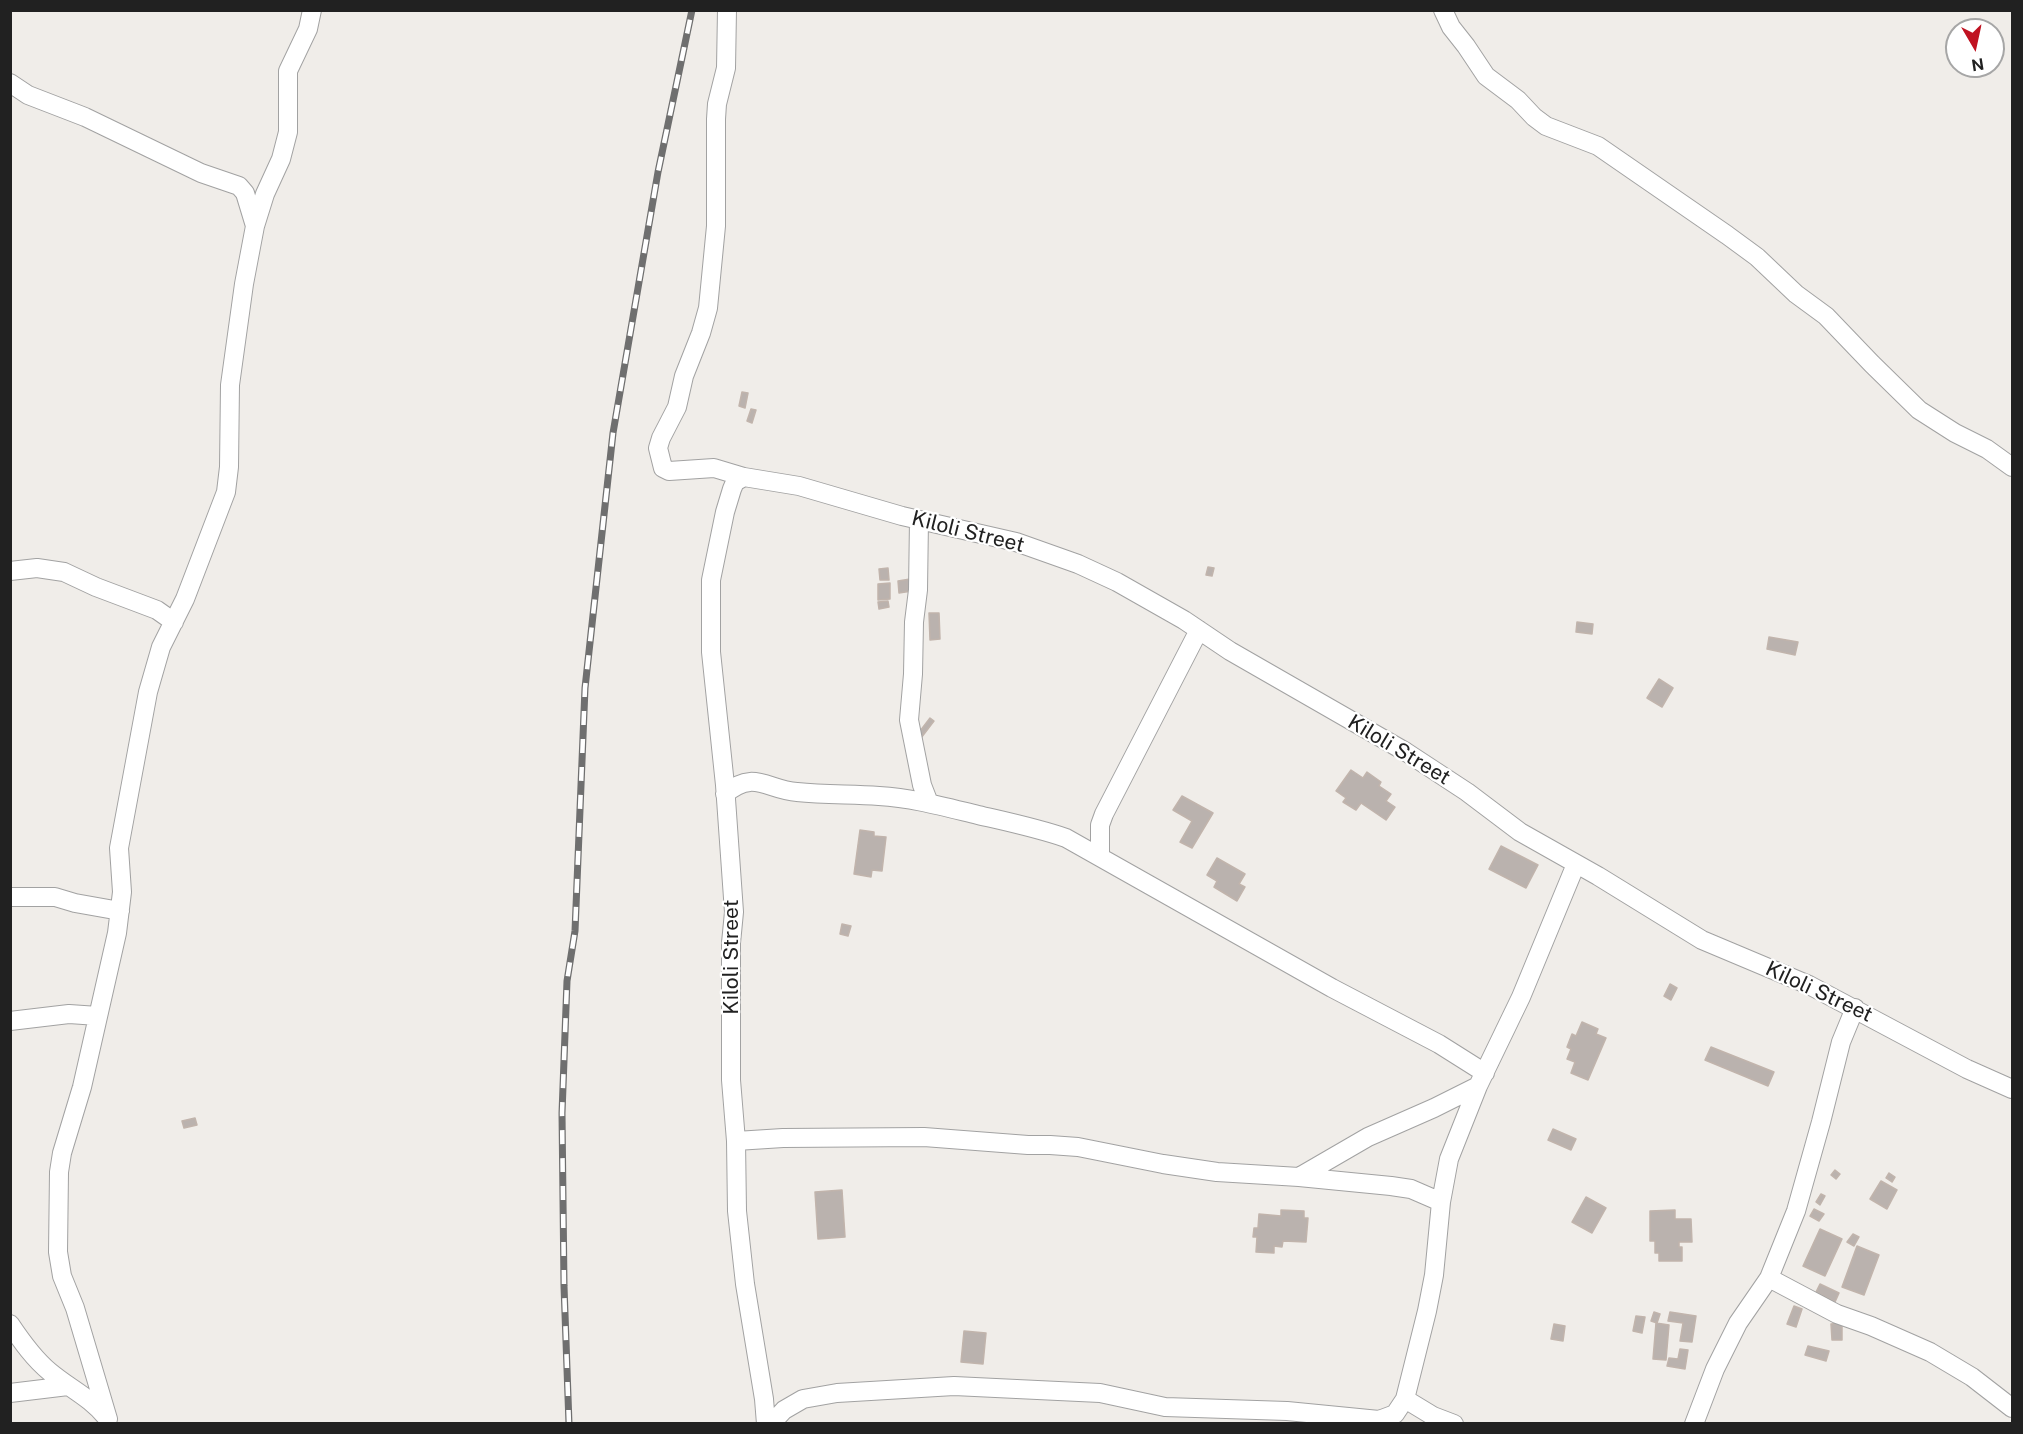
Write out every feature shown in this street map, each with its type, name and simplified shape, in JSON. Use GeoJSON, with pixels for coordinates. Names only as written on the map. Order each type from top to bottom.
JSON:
{"type":"FeatureCollection","features":[{"type":"Feature","properties":{"kind":"street"},"geometry":{"type":"LineString","coordinates":[[109,1421],[75,1308],[62,1276],[58,1252],[57,1197],[62,1153],[82,1087],[117,933],[122,892],[119,848],[148,692],[161,647],[185,599],[225,492],[229,467],[230,385],[244,284],[255,226],[288,132],[288,71],[308,29],[312,10]]}},
{"type":"Feature","properties":{"kind":"street"},"geometry":{"type":"LineString","coordinates":[[726,10],[726,68],[717,104],[716,226],[708,308],[684,376],[677,407],[658,448],[663,468],[669,471],[714,468],[744,477]]}},
{"type":"Feature","properties":{"kind":"street"},"geometry":{"type":"LineString","coordinates":[[1443,10],[1451,27],[1486,76],[1518,100],[1534,117],[1546,126],[1598,146],[1727,235],[1757,257],[1796,294],[1826,316],[1919,410],[1955,433],[1987,449],[2013,467]]}},
{"type":"Feature","properties":{"kind":"street"},"geometry":{"type":"LineString","coordinates":[[10,83],[28,95],[85,117],[201,173],[239,186],[248,200],[255,226]]}},
{"type":"Feature","properties":{"kind":"street","name":"Kiloli Street"},"geometry":{"type":"LineString","coordinates":[[766,1424],[745,1284],[737,1211],[736,1141],[731,1080],[731,943],[734,912],[711,652],[711,580],[732,489],[735,482],[744,477],[799,486],[919,520],[1000,538],[1078,564],[1117,582],[1230,651],[1406,752],[1467,792],[1520,832],[1702,940],[1809,985],[1966,1069],[2013,1089]]}},
{"type":"Feature","properties":{"kind":"street"},"geometry":{"type":"LineString","coordinates":[[919,520],[918,590],[909,720],[922,785],[929,803]]}},
{"type":"Feature","properties":{"kind":"street"},"geometry":{"type":"LineString","coordinates":[[10,571],[37,568],[64,572],[157,610],[174,622]]}},
{"type":"Feature","properties":{"kind":"street"},"geometry":{"type":"LineString","coordinates":[[1100,857],[1100,825],[1104,814],[1199,630]]}},
{"type":"Feature","properties":{"kind":"street"},"geometry":{"type":"LineString","coordinates":[[725,794],[742,782],[753,781],[791,792],[881,796],[929,803],[1066,838],[1332,988],[1439,1044],[1481,1080]]}},
{"type":"Feature","properties":{"kind":"street"},"geometry":{"type":"LineString","coordinates":[[1398,1412],[1430,1293],[1441,1202],[1449,1159],[1481,1080],[1526,986],[1576,864]]}},
{"type":"Feature","properties":{"kind":"street"},"geometry":{"type":"LineString","coordinates":[[10,897],[55,897],[120,911]]}},
{"type":"Feature","properties":{"kind":"street"},"geometry":{"type":"LineString","coordinates":[[1694,1424],[1715,1369],[1738,1323],[1769,1278],[1797,1210],[1816,1144],[1838,1051],[1855,1008]]}},
{"type":"Feature","properties":{"kind":"street"},"geometry":{"type":"LineString","coordinates":[[10,1021],[69,1014],[98,1016]]}},
{"type":"Feature","properties":{"kind":"street"},"geometry":{"type":"LineString","coordinates":[[1299,1177],[1368,1137],[1434,1108],[1481,1080]]}},
{"type":"Feature","properties":{"kind":"street"},"geometry":{"type":"LineString","coordinates":[[736,1141],[783,1138],[953,1138],[1078,1148],[1217,1172],[1299,1177],[1411,1189],[1441,1202]]}},
{"type":"Feature","properties":{"kind":"street"},"geometry":{"type":"LineString","coordinates":[[1769,1278],[1837,1314],[1930,1352],[1972,1377],[2013,1408]]}},
{"type":"Feature","properties":{"kind":"street"},"geometry":{"type":"LineString","coordinates":[[10,1324],[27,1349],[48,1371],[91,1401],[109,1421]]}},
{"type":"Feature","properties":{"kind":"street"},"geometry":{"type":"LineString","coordinates":[[10,1393],[68,1386]]}},
{"type":"Feature","properties":{"kind":"street"},"geometry":{"type":"LineString","coordinates":[[771,1424],[784,1410],[802,1400],[837,1393],[954,1386],[1006,1387],[1100,1394],[1165,1415],[1287,1411],[1379,1420],[1398,1412],[1426,1413],[1454,1424]]}},
{"type":"Feature","properties":{"kind":"building"},"geometry":{"type":"Polygon","coordinates":[[[742,392],[748,393],[745,408],[739,406],[742,392]]]}},
{"type":"Feature","properties":{"kind":"building"},"geometry":{"type":"Polygon","coordinates":[[[751,409],[756,410],[752,423],[747,421],[751,409]]]}},
{"type":"Feature","properties":{"kind":"building"},"geometry":{"type":"Polygon","coordinates":[[[1208,567],[1214,568],[1212,576],[1206,575],[1208,567]]]}},
{"type":"Feature","properties":{"kind":"building"},"geometry":{"type":"Polygon","coordinates":[[[888,568],[889,580],[880,580],[879,569],[888,568]]]}},
{"type":"Feature","properties":{"kind":"building"},"geometry":{"type":"Polygon","coordinates":[[[910,579],[912,591],[899,593],[898,581],[910,579]]]}},
{"type":"Feature","properties":{"kind":"building"},"geometry":{"type":"Polygon","coordinates":[[[890,583],[890,599],[878,600],[878,584],[890,583]]]}},
{"type":"Feature","properties":{"kind":"building"},"geometry":{"type":"Polygon","coordinates":[[[888,601],[889,607],[879,609],[878,602],[888,601]]]}},
{"type":"Feature","properties":{"kind":"building"},"geometry":{"type":"Polygon","coordinates":[[[929,613],[939,613],[940,639],[930,640],[929,613]]]}},
{"type":"Feature","properties":{"kind":"building"},"geometry":{"type":"Polygon","coordinates":[[[1577,622],[1593,624],[1592,634],[1576,632],[1577,622]]]}},
{"type":"Feature","properties":{"kind":"building"},"geometry":{"type":"Polygon","coordinates":[[[1769,637],[1798,642],[1795,655],[1767,649],[1769,637]]]}},
{"type":"Feature","properties":{"kind":"building"},"geometry":{"type":"Polygon","coordinates":[[[1659,679],[1673,688],[1662,707],[1647,698],[1659,679]]]}},
{"type":"Feature","properties":{"kind":"building"},"geometry":{"type":"Polygon","coordinates":[[[930,718],[934,721],[921,738],[917,735],[930,718]]]}},
{"type":"Feature","properties":{"kind":"building"},"geometry":{"type":"Polygon","coordinates":[[[1351,770],[1363,778],[1367,772],[1381,782],[1379,786],[1391,794],[1386,801],[1395,807],[1386,820],[1361,803],[1356,810],[1343,802],[1346,798],[1336,791],[1351,770]]]}},
{"type":"Feature","properties":{"kind":"building"},"geometry":{"type":"Polygon","coordinates":[[[1182,796],[1213,813],[1192,848],[1180,842],[1192,821],[1173,810],[1182,796]]]}},
{"type":"Feature","properties":{"kind":"building"},"geometry":{"type":"Polygon","coordinates":[[[860,830],[874,832],[874,836],[886,837],[882,871],[872,870],[871,877],[854,874],[860,830]]]}},
{"type":"Feature","properties":{"kind":"building"},"geometry":{"type":"Polygon","coordinates":[[[1501,846],[1538,865],[1526,888],[1489,869],[1501,846]]]}},
{"type":"Feature","properties":{"kind":"building"},"geometry":{"type":"Polygon","coordinates":[[[1217,858],[1245,874],[1239,884],[1245,887],[1237,901],[1214,887],[1217,881],[1207,875],[1217,858]]]}},
{"type":"Feature","properties":{"kind":"building"},"geometry":{"type":"Polygon","coordinates":[[[842,924],[851,926],[848,936],[840,934],[842,924]]]}},
{"type":"Feature","properties":{"kind":"building"},"geometry":{"type":"Polygon","coordinates":[[[1670,984],[1677,988],[1671,1000],[1664,996],[1670,984]]]}},
{"type":"Feature","properties":{"kind":"building"},"geometry":{"type":"Polygon","coordinates":[[[1582,1022],[1598,1029],[1596,1034],[1606,1038],[1588,1080],[1571,1073],[1575,1062],[1567,1059],[1571,1049],[1567,1047],[1572,1034],[1576,1036],[1582,1022]]]}},
{"type":"Feature","properties":{"kind":"building"},"geometry":{"type":"Polygon","coordinates":[[[1711,1047],[1774,1072],[1768,1086],[1705,1060],[1711,1047]]]}},
{"type":"Feature","properties":{"kind":"building"},"geometry":{"type":"Polygon","coordinates":[[[195,1118],[197,1125],[184,1128],[182,1121],[195,1118]]]}},
{"type":"Feature","properties":{"kind":"building"},"geometry":{"type":"Polygon","coordinates":[[[1553,1129],[1576,1139],[1571,1150],[1548,1140],[1553,1129]]]}},
{"type":"Feature","properties":{"kind":"building"},"geometry":{"type":"Polygon","coordinates":[[[1835,1170],[1840,1174],[1836,1179],[1831,1175],[1835,1170]]]}},
{"type":"Feature","properties":{"kind":"building"},"geometry":{"type":"Polygon","coordinates":[[[1889,1173],[1895,1177],[1892,1182],[1886,1178],[1889,1173]]]}},
{"type":"Feature","properties":{"kind":"building"},"geometry":{"type":"Polygon","coordinates":[[[1881,1181],[1897,1190],[1887,1209],[1870,1199],[1881,1181]]]}},
{"type":"Feature","properties":{"kind":"building"},"geometry":{"type":"Polygon","coordinates":[[[842,1190],[845,1237],[818,1239],[815,1192],[842,1190]]]}},
{"type":"Feature","properties":{"kind":"building"},"geometry":{"type":"Polygon","coordinates":[[[1821,1194],[1825,1196],[1820,1205],[1816,1202],[1821,1194]]]}},
{"type":"Feature","properties":{"kind":"building"},"geometry":{"type":"Polygon","coordinates":[[[1586,1197],[1606,1208],[1592,1233],[1572,1222],[1586,1197]]]}},
{"type":"Feature","properties":{"kind":"building"},"geometry":{"type":"Polygon","coordinates":[[[1814,1209],[1824,1214],[1819,1221],[1810,1216],[1814,1209]]]}},
{"type":"Feature","properties":{"kind":"building"},"geometry":{"type":"Polygon","coordinates":[[[1281,1210],[1304,1211],[1304,1218],[1308,1218],[1306,1242],[1283,1241],[1282,1247],[1274,1246],[1274,1253],[1256,1252],[1257,1237],[1253,1237],[1254,1228],[1258,1228],[1259,1214],[1281,1216],[1281,1210]]]}},
{"type":"Feature","properties":{"kind":"building"},"geometry":{"type":"Polygon","coordinates":[[[1675,1210],[1675,1219],[1691,1219],[1692,1242],[1679,1242],[1679,1247],[1682,1247],[1682,1261],[1659,1261],[1659,1253],[1655,1253],[1655,1241],[1650,1241],[1650,1211],[1675,1210]]]}},
{"type":"Feature","properties":{"kind":"building"},"geometry":{"type":"Polygon","coordinates":[[[1820,1229],[1842,1239],[1825,1276],[1803,1266],[1820,1229]]]}},
{"type":"Feature","properties":{"kind":"building"},"geometry":{"type":"Polygon","coordinates":[[[1853,1234],[1859,1237],[1854,1246],[1847,1242],[1853,1234]]]}},
{"type":"Feature","properties":{"kind":"building"},"geometry":{"type":"Polygon","coordinates":[[[1857,1246],[1879,1255],[1864,1295],[1842,1287],[1857,1246]]]}},
{"type":"Feature","properties":{"kind":"building"},"geometry":{"type":"Polygon","coordinates":[[[1820,1284],[1839,1293],[1835,1302],[1816,1292],[1820,1284]]]}},
{"type":"Feature","properties":{"kind":"building"},"geometry":{"type":"Polygon","coordinates":[[[1794,1306],[1802,1309],[1796,1327],[1787,1324],[1794,1306]]]}},
{"type":"Feature","properties":{"kind":"building"},"geometry":{"type":"Polygon","coordinates":[[[1654,1312],[1660,1314],[1657,1323],[1651,1321],[1654,1312]]]}},
{"type":"Feature","properties":{"kind":"building"},"geometry":{"type":"Polygon","coordinates":[[[1670,1312],[1696,1316],[1692,1342],[1680,1341],[1683,1323],[1668,1321],[1670,1312]]]}},
{"type":"Feature","properties":{"kind":"building"},"geometry":{"type":"Polygon","coordinates":[[[1636,1316],[1645,1317],[1642,1333],[1633,1331],[1636,1316]]]}},
{"type":"Feature","properties":{"kind":"building"},"geometry":{"type":"Polygon","coordinates":[[[1656,1323],[1669,1325],[1666,1360],[1653,1359],[1656,1323]]]}},
{"type":"Feature","properties":{"kind":"building"},"geometry":{"type":"Polygon","coordinates":[[[1842,1323],[1842,1340],[1832,1340],[1831,1324],[1842,1323]]]}},
{"type":"Feature","properties":{"kind":"building"},"geometry":{"type":"Polygon","coordinates":[[[1554,1324],[1565,1326],[1563,1341],[1551,1339],[1554,1324]]]}},
{"type":"Feature","properties":{"kind":"building"},"geometry":{"type":"Polygon","coordinates":[[[964,1331],[986,1333],[983,1364],[961,1362],[964,1331]]]}},
{"type":"Feature","properties":{"kind":"building"},"geometry":{"type":"Polygon","coordinates":[[[1808,1346],[1829,1351],[1826,1361],[1805,1355],[1808,1346]]]}},
{"type":"Feature","properties":{"kind":"building"},"geometry":{"type":"Polygon","coordinates":[[[1680,1349],[1688,1350],[1685,1369],[1667,1366],[1669,1358],[1678,1359],[1680,1349]]]}},
{"type":"Feature","properties":{"kind":"railway"},"geometry":{"type":"LineString","coordinates":[[569,1424],[564,1286],[562,1113],[567,981],[575,931],[585,688],[613,433],[658,172],[692,10]]}}]}
